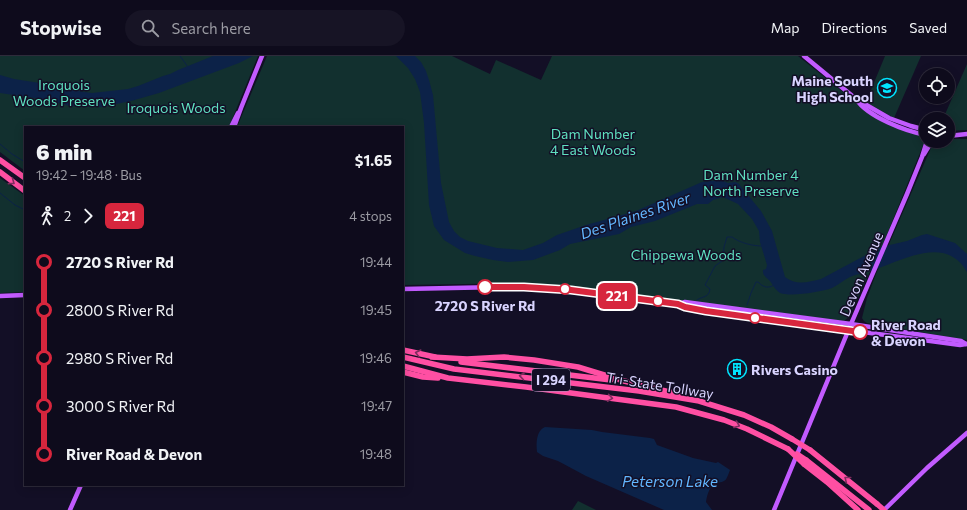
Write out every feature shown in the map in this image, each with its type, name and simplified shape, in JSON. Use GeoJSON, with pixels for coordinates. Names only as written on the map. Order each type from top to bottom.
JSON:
{"type":"FeatureCollection","features":[{"type":"Feature","properties":{"kind":"highway"},"geometry":{"type":"LineString","coordinates":[[0,160],[24,176]]}},
{"type":"Feature","properties":{"kind":"highway"},"geometry":{"type":"LineString","coordinates":[[0,172],[24,190]]}},
{"type":"Feature","properties":{"kind":"highway"},"geometry":{"type":"LineString","coordinates":[[404,350],[432,357],[517,369],[624,381]]}},
{"type":"Feature","properties":{"kind":"highway","name":"Tri-State Tollway"},"geometry":{"type":"LineString","coordinates":[[404,357],[454,369],[639,391],[699,401],[744,415],[792,439],[810,450],[838,471],[884,510]]}},
{"type":"Feature","properties":{"kind":"highway"},"geometry":{"type":"LineString","coordinates":[[432,357],[467,359],[504,357],[578,367],[699,401]]}},
{"type":"Feature","properties":{"kind":"highway","name":"Tri-State Tollway"},"geometry":{"type":"LineString","coordinates":[[404,366],[448,378],[676,407],[724,420],[747,429],[788,449],[869,510]]}},
{"type":"Feature","properties":{"kind":"highway"},"geometry":{"type":"LineString","coordinates":[[404,372],[423,377],[448,378]]}},
{"type":"Feature","properties":{"kind":"highway"},"geometry":{"type":"LineString","coordinates":[[805,462],[858,510]]}},
{"type":"Feature","properties":{"kind":"main road"},"geometry":{"type":"LineString","coordinates":[[234,126],[262,56]]}},
{"type":"Feature","properties":{"kind":"main road"},"geometry":{"type":"LineString","coordinates":[[804,56],[866,108],[888,122],[904,129],[919,133]]}},
{"type":"Feature","properties":{"kind":"main road"},"geometry":{"type":"LineString","coordinates":[[856,99],[889,118],[919,128]]}},
{"type":"Feature","properties":{"kind":"main road"},"geometry":{"type":"LineString","coordinates":[[232,126],[241,108]]}},
{"type":"Feature","properties":{"kind":"main road"},"geometry":{"type":"LineString","coordinates":[[955,135],[967,134]]}},
{"type":"Feature","properties":{"kind":"main road","name":"Devon Avenue"},"geometry":{"type":"LineString","coordinates":[[774,510],[848,330],[886,245],[925,148]]}},
{"type":"Feature","properties":{"kind":"main road","name":"Devon Avenue"},"geometry":{"type":"LineString","coordinates":[[922,157],[928,148]]}},
{"type":"Feature","properties":{"kind":"main road"},"geometry":{"type":"LineString","coordinates":[[404,289],[501,287],[571,290],[679,304],[685,307],[706,311],[960,345],[966,344]]}},
{"type":"Feature","properties":{"kind":"main road"},"geometry":{"type":"LineString","coordinates":[[0,296],[24,295]]}},
{"type":"Feature","properties":{"kind":"main road"},"geometry":{"type":"LineString","coordinates":[[679,304],[685,302],[851,324],[961,341],[966,344]]}},
{"type":"Feature","properties":{"kind":"main road"},"geometry":{"type":"LineString","coordinates":[[884,510],[927,468],[967,433]]}},
{"type":"Feature","properties":{"kind":"main road"},"geometry":{"type":"LineString","coordinates":[[70,510],[81,486]]}},
{"type":"Feature","properties":{"kind":"green space","name":"Iroquois Woods Preserve"},"geometry":{"type":"Polygon","coordinates":[[[0,56],[258,56],[229,126],[24,126],[24,170],[0,152],[0,56]]]}},
{"type":"Feature","properties":{"kind":"green space","name":"Dam Number 4 North Preserve"},"geometry":{"type":"Polygon","coordinates":[[[267,56],[452,56],[490,74],[496,60],[541,80],[552,56],[798,56],[867,111],[919,135],[919,148],[922,148],[884,242],[849,317],[844,321],[569,286],[520,283],[404,285],[404,126],[237,126],[267,56]]]}},
{"type":"Feature","properties":{"kind":"green space"},"geometry":{"type":"Polygon","coordinates":[[[885,56],[921,56],[894,118],[866,102],[885,56]]]}},
{"type":"Feature","properties":{"kind":"green space"},"geometry":{"type":"Polygon","coordinates":[[[967,64],[967,130],[955,131],[955,112],[946,112],[950,104],[955,104],[955,92],[967,64]]]}},
{"type":"Feature","properties":{"kind":"green space"},"geometry":{"type":"Polygon","coordinates":[[[955,139],[967,139],[967,340],[867,323],[864,321],[862,318],[867,298],[931,148],[955,148],[955,139]]]}},
{"type":"Feature","properties":{"kind":"green space"},"geometry":{"type":"Polygon","coordinates":[[[0,178],[24,195],[24,292],[0,293],[0,178]]]}},
{"type":"Feature","properties":{"kind":"green space"},"geometry":{"type":"Polygon","coordinates":[[[578,501],[596,510],[572,510],[578,501]]]}},
{"type":"Feature","properties":{"kind":"water"},"geometry":{"type":"Polygon","coordinates":[[[213,56],[253,56],[239,63],[159,93],[131,101],[101,107],[70,106],[48,100],[0,93],[0,75],[14,79],[92,93],[128,89],[170,74],[213,56]]]}},
{"type":"Feature","properties":{"kind":"water","name":"Des Plaines River"},"geometry":{"type":"Polygon","coordinates":[[[396,56],[415,56],[421,62],[426,71],[433,95],[441,183],[449,222],[454,231],[460,237],[468,241],[497,248],[523,250],[543,243],[557,235],[636,211],[702,182],[721,180],[728,183],[738,183],[761,211],[772,231],[785,277],[794,282],[821,279],[881,247],[907,241],[927,234],[955,243],[967,254],[967,272],[958,261],[947,254],[935,252],[909,257],[853,276],[827,290],[798,294],[780,293],[763,272],[767,265],[760,242],[759,231],[752,219],[738,204],[723,197],[713,200],[708,204],[697,204],[655,221],[631,227],[619,234],[570,244],[560,250],[533,260],[508,262],[465,253],[444,240],[434,226],[429,205],[424,123],[420,92],[415,79],[408,68],[396,56]]]}},
{"type":"Feature","properties":{"kind":"water","name":"Peterson Lake"},"geometry":{"type":"Polygon","coordinates":[[[545,427],[592,430],[650,438],[654,439],[657,445],[693,458],[716,463],[718,462],[730,470],[726,480],[715,483],[711,487],[706,502],[712,510],[664,510],[586,476],[537,452],[538,434],[545,427]]]}},
{"type":"Feature","properties":{"kind":"waterway"},"geometry":{"type":"LineString","coordinates":[[180,56],[188,67]]}},
{"type":"Feature","properties":{"kind":"waterway"},"geometry":{"type":"LineString","coordinates":[[0,144],[24,161]]}},
{"type":"Feature","properties":{"kind":"waterway"},"geometry":{"type":"LineString","coordinates":[[0,193],[15,205],[24,210]]}},
{"type":"Feature","properties":{"kind":"waterway"},"geometry":{"type":"LineString","coordinates":[[697,300],[707,295],[709,292],[710,289],[705,285],[715,266],[722,261],[727,237],[732,237],[747,244],[762,246]]}},
{"type":"Feature","properties":{"kind":"waterway"},"geometry":{"type":"LineString","coordinates":[[747,305],[756,282],[766,287],[774,285]]}},
{"type":"Feature","properties":{"kind":"bus line","name":"221"},"geometry":{"type":"LineString","coordinates":[[485,287],[524,287],[571,290],[679,304],[685,307],[706,311],[860,332]]}},
{"type":"Feature","properties":{"kind":"place","name":"Maine South High School"},"geometry":{"type":"Point","coordinates":[887,88]}},
{"type":"Feature","properties":{"kind":"place","name":"2720 S River Rd"},"geometry":{"type":"Point","coordinates":[485,287]}},
{"type":"Feature","properties":{"kind":"place","name":"River Road & Devon"},"geometry":{"type":"Point","coordinates":[860,332]}},
{"type":"Feature","properties":{"kind":"place","name":"Rivers Casino"},"geometry":{"type":"Point","coordinates":[737,369]}},
{"type":"Feature","properties":{"kind":"park label","name":"Iroquois Woods"},"geometry":{"type":"Point","coordinates":[176,107]}},
{"type":"Feature","properties":{"kind":"park label","name":"Dam Number 4 East Woods"},"geometry":{"type":"Point","coordinates":[593,142]}},
{"type":"Feature","properties":{"kind":"park label","name":"Chippewa Woods"},"geometry":{"type":"Point","coordinates":[686,254]}}]}
